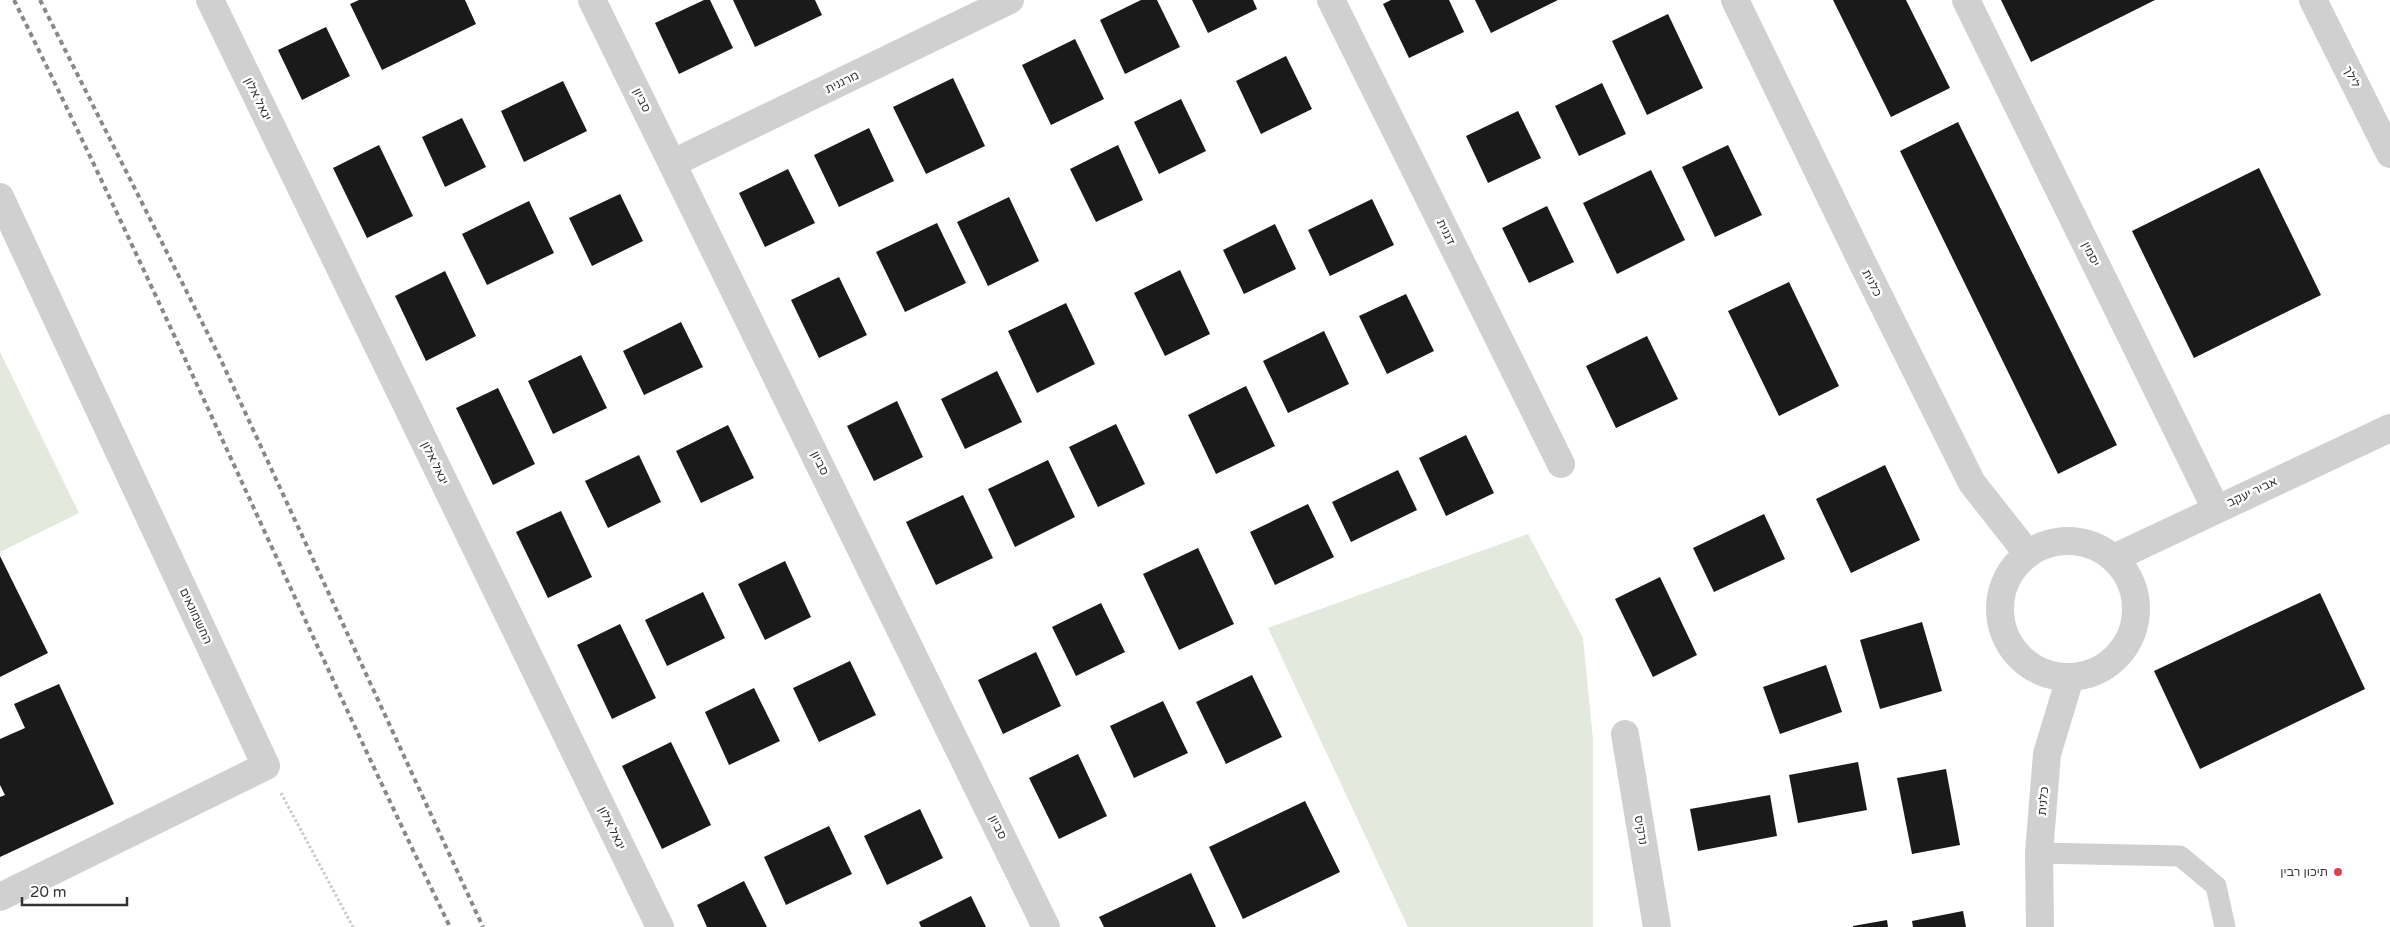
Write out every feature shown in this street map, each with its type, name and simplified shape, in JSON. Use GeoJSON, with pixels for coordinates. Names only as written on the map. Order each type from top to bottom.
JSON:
{"type":"FeatureCollection","features":[{"type":"Feature","properties":{"kind":"street","name":"יגאל אלון"},"geometry":{"type":"LineString","coordinates":[[210,0],[660,927]]}},
{"type":"Feature","properties":{"kind":"street","name":"סביון"},"geometry":{"type":"LineString","coordinates":[[592,0],[1046,927]]}},
{"type":"Feature","properties":{"kind":"street","name":"מרגנית"},"geometry":{"type":"LineString","coordinates":[[673,163],[1010,0]]}},
{"type":"Feature","properties":{"kind":"street","name":"דגנית"},"geometry":{"type":"LineString","coordinates":[[1331,0],[1561,464]]}},
{"type":"Feature","properties":{"kind":"street","name":"כלנית"},"geometry":{"type":"LineString","coordinates":[[1735,0],[1972,483],[2028,554]]}},
{"type":"Feature","properties":{"kind":"street","name":"יסמין"},"geometry":{"type":"LineString","coordinates":[[1966,0],[2216,509]]}},
{"type":"Feature","properties":{"kind":"street","name":"לילך"},"geometry":{"type":"LineString","coordinates":[[2313,0],[2390,154]]}},
{"type":"Feature","properties":{"kind":"street","name":"החשמונאים"},"geometry":{"type":"LineString","coordinates":[[0,197],[266,766]]}},
{"type":"Feature","properties":{"kind":"street","name":"אביר יעקב"},"geometry":{"type":"LineString","coordinates":[[2114,558],[2390,428]]}},
{"type":"Feature","properties":{"kind":"street"},"geometry":{"type":"LineString","coordinates":[[2072,541],[2094,546],[2114,558],[2128,577],[2136,599],[2135,622],[2127,644],[2112,661],[2093,673],[2070,678],[2049,675],[2029,666],[2013,651],[2003,632],[1999,610],[2002,589],[2012,569],[2028,554],[2049,544],[2072,541]]}},
{"type":"Feature","properties":{"kind":"street","name":"כלנית"},"geometry":{"type":"LineString","coordinates":[[2040,927],[2038,853],[2047,754],[2070,678]]}},
{"type":"Feature","properties":{"kind":"street","name":"נרקיס"},"geometry":{"type":"LineString","coordinates":[[1624,734],[1657,927]]}},
{"type":"Feature","properties":{"kind":"street"},"geometry":{"type":"LineString","coordinates":[[0,897],[266,766]]}},
{"type":"Feature","properties":{"kind":"lane"},"geometry":{"type":"LineString","coordinates":[[2038,853],[2180,856],[2216,886],[2225,927]]}},
{"type":"Feature","properties":{"kind":"path"},"geometry":{"type":"LineString","coordinates":[[266,766],[353,927]]}},
{"type":"Feature","properties":{"kind":"shaded area"},"geometry":{"type":"Polygon","coordinates":[[[0,352],[79,513],[0,552],[0,352]]]}},
{"type":"Feature","properties":{"kind":"shaded area"},"geometry":{"type":"Polygon","coordinates":[[[1528,534],[1583,638],[1593,739],[1593,927],[1408,927],[1268,628],[1528,534]]]}},
{"type":"Feature","properties":{"kind":"building"},"geometry":{"type":"Polygon","coordinates":[[[359,0],[465,0],[476,24],[382,70],[350,4],[359,0]]]}},
{"type":"Feature","properties":{"kind":"building"},"geometry":{"type":"Polygon","coordinates":[[[704,0],[710,0],[733,48],[679,74],[655,23],[704,0]]]}},
{"type":"Feature","properties":{"kind":"building"},"geometry":{"type":"Polygon","coordinates":[[[733,0],[815,0],[822,15],[755,47],[733,0]]]}},
{"type":"Feature","properties":{"kind":"building"},"geometry":{"type":"Polygon","coordinates":[[[1141,0],[1157,0],[1180,47],[1125,74],[1100,20],[1141,0]]]}},
{"type":"Feature","properties":{"kind":"building"},"geometry":{"type":"Polygon","coordinates":[[[1192,0],[1253,0],[1257,9],[1208,33],[1192,0]]]}},
{"type":"Feature","properties":{"kind":"building"},"geometry":{"type":"Polygon","coordinates":[[[1391,0],[1449,0],[1464,32],[1409,58],[1383,4],[1391,0]]]}},
{"type":"Feature","properties":{"kind":"building"},"geometry":{"type":"Polygon","coordinates":[[[1475,0],[1558,0],[1491,33],[1475,0]]]}},
{"type":"Feature","properties":{"kind":"building"},"geometry":{"type":"Polygon","coordinates":[[[1833,0],[1906,0],[1950,88],[1891,117],[1833,0]]]}},
{"type":"Feature","properties":{"kind":"building"},"geometry":{"type":"Polygon","coordinates":[[[2001,0],[2155,0],[2031,62],[2001,0]]]}},
{"type":"Feature","properties":{"kind":"building"},"geometry":{"type":"Polygon","coordinates":[[[1668,14],[1703,88],[1647,115],[1612,41],[1668,14]]]}},
{"type":"Feature","properties":{"kind":"building"},"geometry":{"type":"Polygon","coordinates":[[[326,27],[350,76],[302,100],[278,50],[326,27]]]}},
{"type":"Feature","properties":{"kind":"building"},"geometry":{"type":"Polygon","coordinates":[[[1075,39],[1104,99],[1051,125],[1022,65],[1075,39]]]}},
{"type":"Feature","properties":{"kind":"building"},"geometry":{"type":"Polygon","coordinates":[[[1286,56],[1312,109],[1261,134],[1236,81],[1286,56]]]}},
{"type":"Feature","properties":{"kind":"building"},"geometry":{"type":"Polygon","coordinates":[[[953,78],[985,146],[926,174],[893,107],[953,78]]]}},
{"type":"Feature","properties":{"kind":"building"},"geometry":{"type":"Polygon","coordinates":[[[563,81],[587,131],[524,162],[501,111],[563,81]]]}},
{"type":"Feature","properties":{"kind":"building"},"geometry":{"type":"Polygon","coordinates":[[[1602,83],[1626,134],[1579,156],[1555,106],[1602,83]]]}},
{"type":"Feature","properties":{"kind":"building"},"geometry":{"type":"Polygon","coordinates":[[[1181,99],[1206,151],[1159,174],[1134,122],[1181,99]]]}},
{"type":"Feature","properties":{"kind":"building"},"geometry":{"type":"Polygon","coordinates":[[[1518,111],[1541,158],[1488,183],[1466,136],[1518,111]]]}},
{"type":"Feature","properties":{"kind":"building"},"geometry":{"type":"Polygon","coordinates":[[[462,118],[486,167],[445,187],[422,137],[462,118]]]}},
{"type":"Feature","properties":{"kind":"building"},"geometry":{"type":"Polygon","coordinates":[[[1958,122],[2117,445],[2058,474],[1900,151],[1958,122]]]}},
{"type":"Feature","properties":{"kind":"building"},"geometry":{"type":"Polygon","coordinates":[[[869,128],[894,181],[839,207],[814,155],[869,128]]]}},
{"type":"Feature","properties":{"kind":"building"},"geometry":{"type":"Polygon","coordinates":[[[379,145],[413,216],[367,238],[333,168],[379,145]]]}},
{"type":"Feature","properties":{"kind":"building"},"geometry":{"type":"Polygon","coordinates":[[[1118,145],[1143,200],[1096,222],[1070,169],[1118,145]]]}},
{"type":"Feature","properties":{"kind":"building"},"geometry":{"type":"Polygon","coordinates":[[[1728,145],[1762,215],[1715,237],[1682,167],[1728,145]]]}},
{"type":"Feature","properties":{"kind":"building"},"geometry":{"type":"Polygon","coordinates":[[[2259,168],[2321,295],[2194,358],[2132,231],[2259,168]]]}},
{"type":"Feature","properties":{"kind":"building"},"geometry":{"type":"Polygon","coordinates":[[[788,169],[815,223],[765,247],[739,193],[788,169]]]}},
{"type":"Feature","properties":{"kind":"building"},"geometry":{"type":"Polygon","coordinates":[[[1651,170],[1685,240],[1617,274],[1583,203],[1651,170]]]}},
{"type":"Feature","properties":{"kind":"building"},"geometry":{"type":"Polygon","coordinates":[[[620,194],[643,241],[592,266],[569,218],[620,194]]]}},
{"type":"Feature","properties":{"kind":"building"},"geometry":{"type":"Polygon","coordinates":[[[1009,197],[1039,261],[988,286],[957,222],[1009,197]]]}},
{"type":"Feature","properties":{"kind":"building"},"geometry":{"type":"Polygon","coordinates":[[[1372,199],[1394,245],[1330,276],[1308,230],[1372,199]]]}},
{"type":"Feature","properties":{"kind":"building"},"geometry":{"type":"Polygon","coordinates":[[[529,201],[554,253],[487,285],[462,234],[529,201]]]}},
{"type":"Feature","properties":{"kind":"building"},"geometry":{"type":"Polygon","coordinates":[[[1547,206],[1574,262],[1529,283],[1502,228],[1547,206]]]}},
{"type":"Feature","properties":{"kind":"building"},"geometry":{"type":"Polygon","coordinates":[[[937,223],[966,283],[905,312],[876,252],[937,223]]]}},
{"type":"Feature","properties":{"kind":"building"},"geometry":{"type":"Polygon","coordinates":[[[1275,224],[1296,269],[1244,294],[1223,250],[1275,224]]]}},
{"type":"Feature","properties":{"kind":"building"},"geometry":{"type":"Polygon","coordinates":[[[1180,270],[1210,334],[1165,356],[1134,293],[1180,270]]]}},
{"type":"Feature","properties":{"kind":"building"},"geometry":{"type":"Polygon","coordinates":[[[445,271],[476,336],[426,361],[395,296],[445,271]]]}},
{"type":"Feature","properties":{"kind":"building"},"geometry":{"type":"Polygon","coordinates":[[[839,277],[867,335],[819,358],[791,300],[839,277]]]}},
{"type":"Feature","properties":{"kind":"building"},"geometry":{"type":"Polygon","coordinates":[[[1789,282],[1839,386],[1779,416],[1728,311],[1789,282]]]}},
{"type":"Feature","properties":{"kind":"building"},"geometry":{"type":"Polygon","coordinates":[[[1406,294],[1434,351],[1387,374],[1359,316],[1406,294]]]}},
{"type":"Feature","properties":{"kind":"building"},"geometry":{"type":"Polygon","coordinates":[[[1066,303],[1095,364],[1037,393],[1008,331],[1066,303]]]}},
{"type":"Feature","properties":{"kind":"building"},"geometry":{"type":"Polygon","coordinates":[[[681,322],[703,367],[644,395],[623,351],[681,322]]]}},
{"type":"Feature","properties":{"kind":"building"},"geometry":{"type":"Polygon","coordinates":[[[1324,331],[1349,384],[1288,413],[1263,361],[1324,331]]]}},
{"type":"Feature","properties":{"kind":"building"},"geometry":{"type":"Polygon","coordinates":[[[1647,336],[1678,399],[1616,428],[1586,366],[1647,336]]]}},
{"type":"Feature","properties":{"kind":"building"},"geometry":{"type":"Polygon","coordinates":[[[581,355],[607,408],[553,434],[528,381],[581,355]]]}},
{"type":"Feature","properties":{"kind":"building"},"geometry":{"type":"Polygon","coordinates":[[[997,371],[1022,422],[965,449],[941,399],[997,371]]]}},
{"type":"Feature","properties":{"kind":"building"},"geometry":{"type":"Polygon","coordinates":[[[1246,386],[1275,446],[1216,474],[1188,415],[1246,386]]]}},
{"type":"Feature","properties":{"kind":"building"},"geometry":{"type":"Polygon","coordinates":[[[498,388],[535,464],[493,485],[456,408],[498,388]]]}},
{"type":"Feature","properties":{"kind":"building"},"geometry":{"type":"Polygon","coordinates":[[[897,401],[923,457],[874,481],[847,426],[897,401]]]}},
{"type":"Feature","properties":{"kind":"building"},"geometry":{"type":"Polygon","coordinates":[[[1116,424],[1145,484],[1098,507],[1069,447],[1116,424]]]}},
{"type":"Feature","properties":{"kind":"building"},"geometry":{"type":"Polygon","coordinates":[[[728,425],[754,478],[701,503],[676,451],[728,425]]]}},
{"type":"Feature","properties":{"kind":"building"},"geometry":{"type":"Polygon","coordinates":[[[1466,435],[1494,493],[1446,516],[1419,458],[1466,435]]]}},
{"type":"Feature","properties":{"kind":"building"},"geometry":{"type":"Polygon","coordinates":[[[639,455],[661,502],[608,528],[585,481],[639,455]]]}},
{"type":"Feature","properties":{"kind":"building"},"geometry":{"type":"Polygon","coordinates":[[[1048,460],[1075,517],[1015,547],[988,489],[1048,460]]]}},
{"type":"Feature","properties":{"kind":"building"},"geometry":{"type":"Polygon","coordinates":[[[1885,465],[1920,540],[1851,573],[1816,499],[1885,465]]]}},
{"type":"Feature","properties":{"kind":"building"},"geometry":{"type":"Polygon","coordinates":[[[1398,470],[1417,510],[1351,542],[1332,502],[1398,470]]]}},
{"type":"Feature","properties":{"kind":"building"},"geometry":{"type":"Polygon","coordinates":[[[963,495],[993,558],[936,585],[906,522],[963,495]]]}},
{"type":"Feature","properties":{"kind":"building"},"geometry":{"type":"Polygon","coordinates":[[[1308,504],[1334,557],[1275,585],[1250,532],[1308,504]]]}},
{"type":"Feature","properties":{"kind":"building"},"geometry":{"type":"Polygon","coordinates":[[[561,511],[592,577],[548,598],[516,532],[561,511]]]}},
{"type":"Feature","properties":{"kind":"building"},"geometry":{"type":"Polygon","coordinates":[[[1764,514],[1785,559],[1714,592],[1693,548],[1764,514]]]}},
{"type":"Feature","properties":{"kind":"building"},"geometry":{"type":"Polygon","coordinates":[[[1198,548],[1234,624],[1179,650],[1143,574],[1198,548]]]}},
{"type":"Feature","properties":{"kind":"building"},"geometry":{"type":"Polygon","coordinates":[[[0,556],[48,653],[0,677],[0,556]]]}},
{"type":"Feature","properties":{"kind":"building"},"geometry":{"type":"Polygon","coordinates":[[[785,561],[811,617],[765,640],[738,584],[785,561]]]}},
{"type":"Feature","properties":{"kind":"building"},"geometry":{"type":"Polygon","coordinates":[[[1660,577],[1697,655],[1653,677],[1615,599],[1660,577]]]}},
{"type":"Feature","properties":{"kind":"building"},"geometry":{"type":"Polygon","coordinates":[[[703,592],[725,638],[667,666],[645,620],[703,592]]]}},
{"type":"Feature","properties":{"kind":"building"},"geometry":{"type":"Polygon","coordinates":[[[2320,593],[2365,689],[2200,769],[2154,671],[2320,593]]]}},
{"type":"Feature","properties":{"kind":"building"},"geometry":{"type":"Polygon","coordinates":[[[1101,603],[1125,652],[1076,676],[1052,627],[1101,603]]]}},
{"type":"Feature","properties":{"kind":"building"},"geometry":{"type":"Polygon","coordinates":[[[1922,622],[1942,691],[1880,709],[1860,640],[1922,622]]]}},
{"type":"Feature","properties":{"kind":"building"},"geometry":{"type":"Polygon","coordinates":[[[620,624],[656,698],[612,719],[577,645],[620,624]]]}},
{"type":"Feature","properties":{"kind":"building"},"geometry":{"type":"Polygon","coordinates":[[[1036,652],[1061,706],[1003,734],[978,680],[1036,652]]]}},
{"type":"Feature","properties":{"kind":"building"},"geometry":{"type":"Polygon","coordinates":[[[850,661],[876,715],[819,742],[793,688],[850,661]]]}},
{"type":"Feature","properties":{"kind":"building"},"geometry":{"type":"Polygon","coordinates":[[[1826,665],[1842,712],[1780,734],[1763,687],[1826,665]]]}},
{"type":"Feature","properties":{"kind":"building"},"geometry":{"type":"Polygon","coordinates":[[[1252,675],[1282,737],[1226,764],[1196,702],[1252,675]]]}},
{"type":"Feature","properties":{"kind":"building"},"geometry":{"type":"Polygon","coordinates":[[[59,684],[114,804],[0,857],[0,797],[5,795],[0,785],[0,739],[25,728],[14,704],[59,684]]]}},
{"type":"Feature","properties":{"kind":"building"},"geometry":{"type":"Polygon","coordinates":[[[754,688],[780,741],[729,765],[705,712],[754,688]]]}},
{"type":"Feature","properties":{"kind":"building"},"geometry":{"type":"Polygon","coordinates":[[[1163,701],[1188,753],[1134,778],[1110,726],[1163,701]]]}},
{"type":"Feature","properties":{"kind":"building"},"geometry":{"type":"Polygon","coordinates":[[[671,742],[711,825],[662,849],[622,766],[671,742]]]}},
{"type":"Feature","properties":{"kind":"building"},"geometry":{"type":"Polygon","coordinates":[[[1078,754],[1107,816],[1059,839],[1029,778],[1078,754]]]}},
{"type":"Feature","properties":{"kind":"building"},"geometry":{"type":"Polygon","coordinates":[[[1858,762],[1867,810],[1798,823],[1789,775],[1858,762]]]}},
{"type":"Feature","properties":{"kind":"building"},"geometry":{"type":"Polygon","coordinates":[[[1946,769],[1960,845],[1912,854],[1897,778],[1946,769]]]}},
{"type":"Feature","properties":{"kind":"building"},"geometry":{"type":"Polygon","coordinates":[[[1770,795],[1777,836],[1698,851],[1690,809],[1770,795]]]}},
{"type":"Feature","properties":{"kind":"building"},"geometry":{"type":"Polygon","coordinates":[[[1305,801],[1340,872],[1243,919],[1209,847],[1305,801]]]}},
{"type":"Feature","properties":{"kind":"building"},"geometry":{"type":"Polygon","coordinates":[[[920,809],[943,858],[887,885],[864,836],[920,809]]]}},
{"type":"Feature","properties":{"kind":"building"},"geometry":{"type":"Polygon","coordinates":[[[829,826],[852,874],[786,905],[764,857],[829,826]]]}},
{"type":"Feature","properties":{"kind":"building"},"geometry":{"type":"Polygon","coordinates":[[[1191,873],[1216,927],[1104,927],[1099,917],[1191,873]]]}},
{"type":"Feature","properties":{"kind":"building"},"geometry":{"type":"Polygon","coordinates":[[[744,881],[767,927],[707,927],[697,905],[744,881]]]}},
{"type":"Feature","properties":{"kind":"building"},"geometry":{"type":"Polygon","coordinates":[[[971,896],[986,927],[921,927],[919,922],[971,896]]]}},
{"type":"Feature","properties":{"kind":"building"},"geometry":{"type":"Polygon","coordinates":[[[1963,911],[1966,927],[1913,927],[1912,921],[1963,911]]]}},
{"type":"Feature","properties":{"kind":"building"},"geometry":{"type":"Polygon","coordinates":[[[1887,920],[1888,927],[1853,927],[1853,926],[1887,920]]]}},
{"type":"Feature","properties":{"kind":"railway"},"geometry":{"type":"LineString","coordinates":[[14,0],[125,231],[340,696],[450,927]]}},
{"type":"Feature","properties":{"kind":"railway"},"geometry":{"type":"LineString","coordinates":[[40,0],[220,358],[483,927]]}},
{"type":"Feature","properties":{"kind":"place","name":"תיכון רבין"},"geometry":{"type":"Point","coordinates":[2338,872]}}]}
